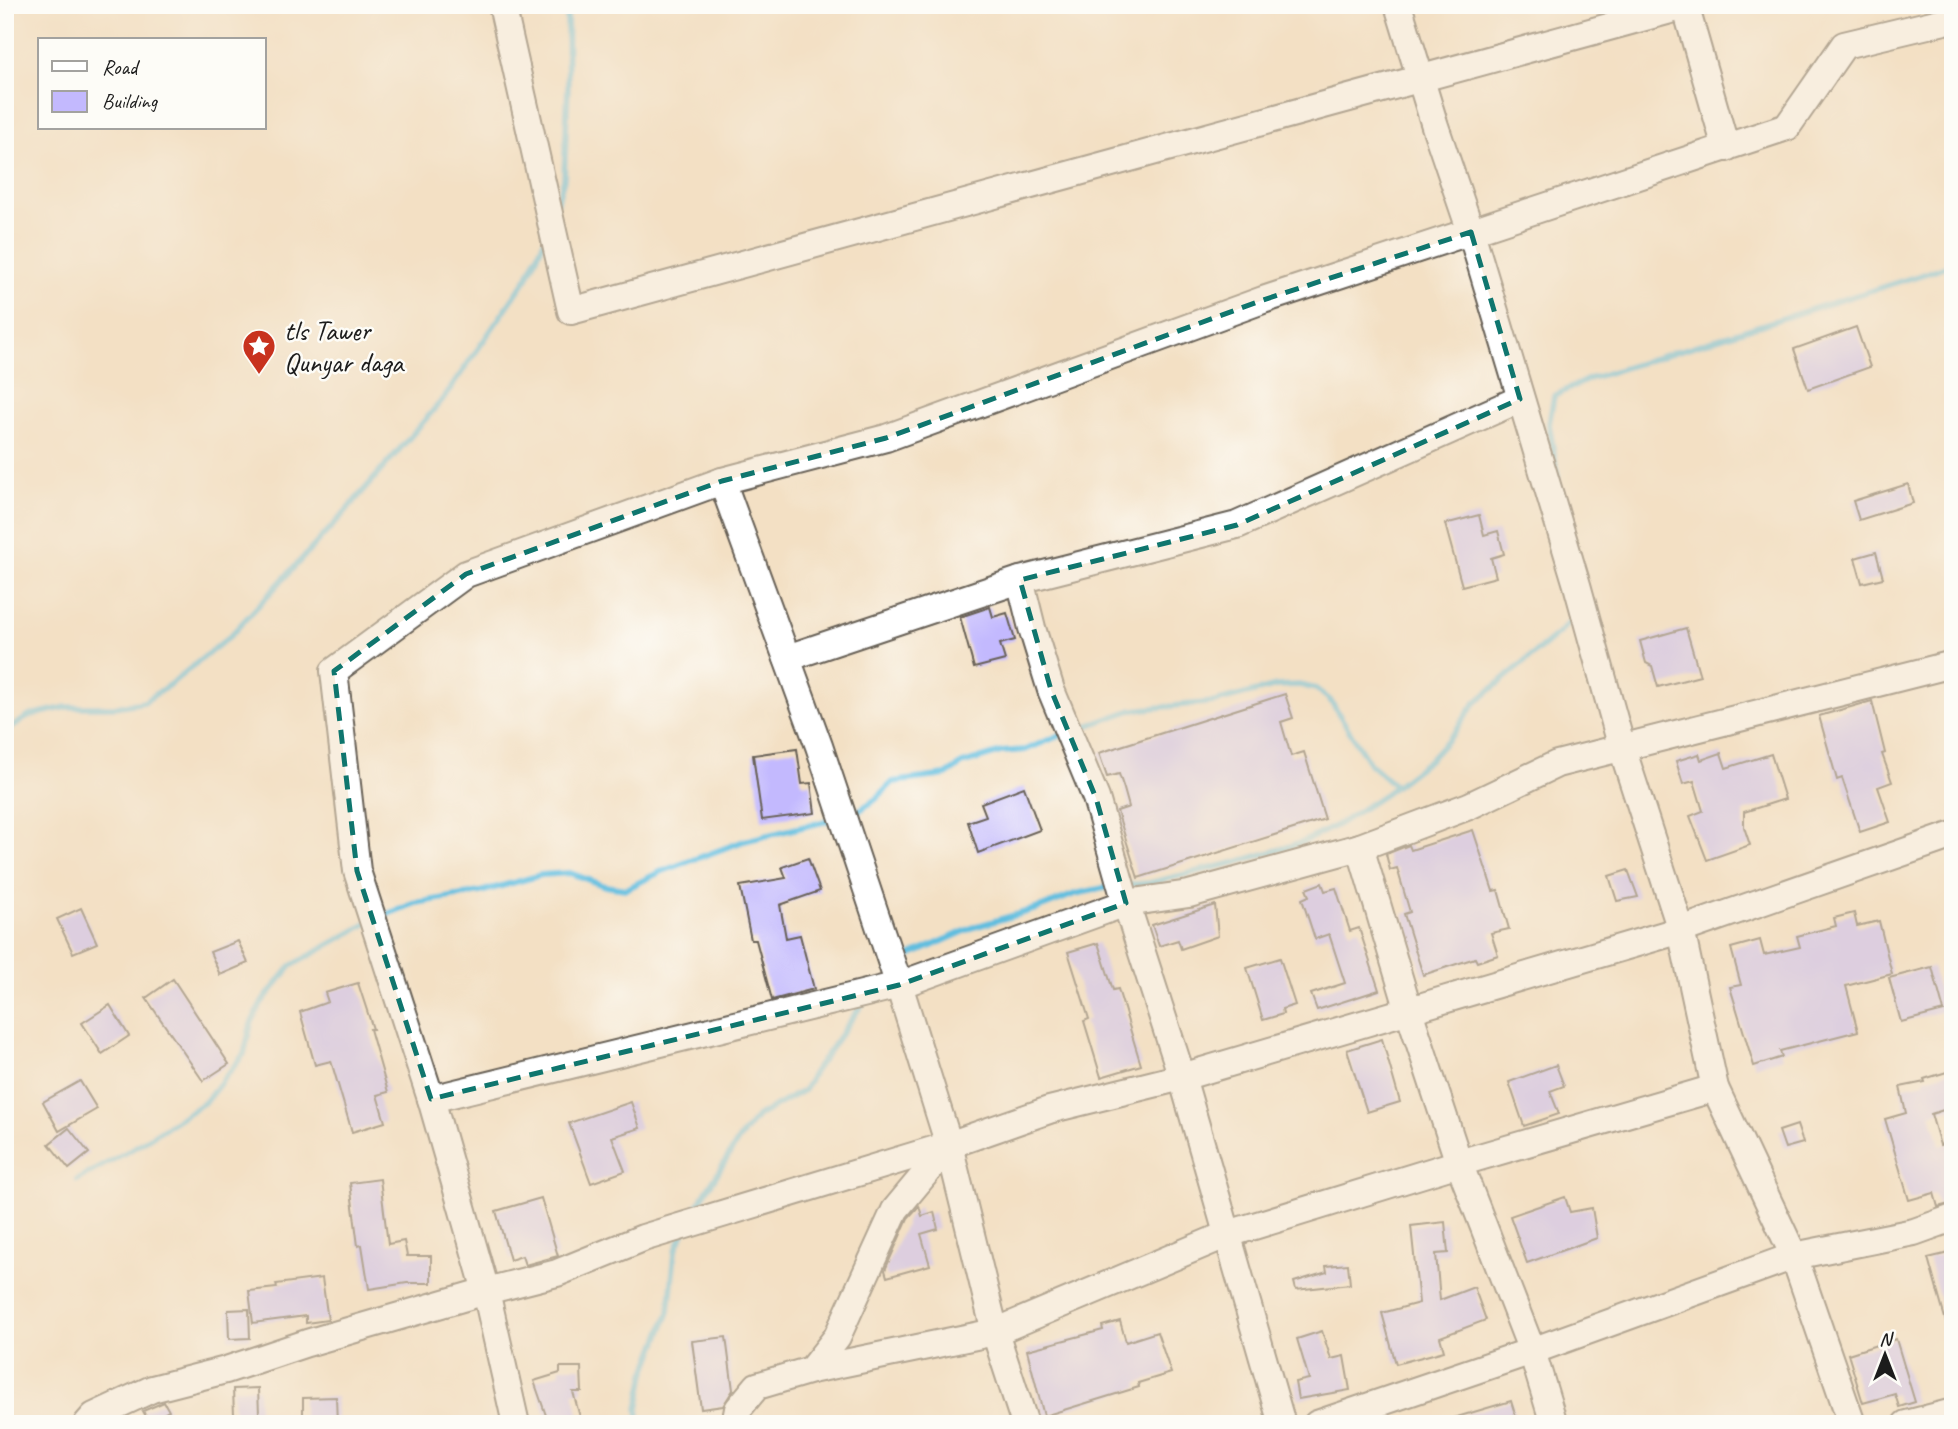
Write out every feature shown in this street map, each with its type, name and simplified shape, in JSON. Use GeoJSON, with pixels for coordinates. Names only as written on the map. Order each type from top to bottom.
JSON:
{"type":"FeatureCollection","features":[{"type":"Feature","properties":{"kind":"street"},"geometry":{"type":"LineString","coordinates":[[502,5],[571,311],[1687,6],[1726,148]]}},
{"type":"Feature","properties":{"kind":"street"},"geometry":{"type":"LineString","coordinates":[[1398,5],[1471,232],[1577,584],[1622,748],[1681,930],[1715,1088],[1794,1256],[1852,1424]]}},
{"type":"Feature","properties":{"kind":"street"},"geometry":{"type":"LineString","coordinates":[[516,1424],[486,1290],[431,1098],[357,871],[334,671],[466,574],[722,481],[886,438],[1263,300],[1787,127],[1844,45],[1953,19]]}},
{"type":"Feature","properties":{"kind":"street"},"geometry":{"type":"LineString","coordinates":[[787,658],[1020,579],[1237,525],[1520,399]]}},
{"type":"Feature","properties":{"kind":"street"},"geometry":{"type":"LineString","coordinates":[[722,481],[819,746],[899,985],[948,1145],[995,1332],[1025,1424]]}},
{"type":"Feature","properties":{"kind":"street"},"geometry":{"type":"LineString","coordinates":[[1020,579],[1051,690],[1096,798],[1126,903],[1182,1077],[1282,1424]]}},
{"type":"Feature","properties":{"kind":"street"},"geometry":{"type":"LineString","coordinates":[[431,1098],[899,985],[1126,903],[1189,894],[1360,847],[1469,806],[1557,764],[1953,664]]}},
{"type":"Feature","properties":{"kind":"street"},"geometry":{"type":"LineString","coordinates":[[87,1424],[94,1416],[152,1389],[226,1370],[486,1290],[557,1273],[643,1238],[948,1145],[1049,1110],[1182,1077],[1681,930],[1953,835]]}},
{"type":"Feature","properties":{"kind":"street"},"geometry":{"type":"LineString","coordinates":[[1360,847],[1409,1011],[1459,1163],[1532,1351],[1554,1424]]}},
{"type":"Feature","properties":{"kind":"street"},"geometry":{"type":"LineString","coordinates":[[735,1424],[738,1409],[757,1386],[811,1370],[995,1332],[1228,1234],[1715,1088]]}},
{"type":"Feature","properties":{"kind":"street"},"geometry":{"type":"LineString","coordinates":[[811,1370],[837,1337],[895,1210],[948,1145]]}},
{"type":"Feature","properties":{"kind":"street"},"geometry":{"type":"LineString","coordinates":[[1317,1424],[1532,1351],[1794,1256],[1914,1232],[1953,1218]]}},
{"type":"Feature","properties":{"kind":"street"},"geometry":{"type":"LineString","coordinates":[[1906,1424],[1953,1412]]}},
{"type":"Feature","properties":{"kind":"highlighted area"},"geometry":{"type":"Polygon","coordinates":[[[1471,232],[1520,399],[1237,525],[1020,580],[1051,690],[1096,798],[1126,903],[899,985],[431,1099],[357,871],[334,671],[466,574],[722,481],[886,438],[1263,300],[1471,232]]]}},
{"type":"Feature","properties":{"kind":"building"},"geometry":{"type":"Polygon","coordinates":[[[1856,327],[1870,367],[1808,389],[1794,349],[1856,327]]]}},
{"type":"Feature","properties":{"kind":"building"},"geometry":{"type":"Polygon","coordinates":[[[1908,484],[1913,503],[1859,520],[1853,501],[1908,484]]]}},
{"type":"Feature","properties":{"kind":"building"},"geometry":{"type":"Polygon","coordinates":[[[1479,515],[1484,535],[1498,531],[1504,554],[1491,558],[1496,577],[1462,586],[1445,524],[1479,515]]]}},
{"type":"Feature","properties":{"kind":"building"},"geometry":{"type":"Polygon","coordinates":[[[1876,552],[1883,578],[1862,583],[1855,558],[1876,552]]]}},
{"type":"Feature","properties":{"kind":"building"},"geometry":{"type":"Polygon","coordinates":[[[990,607],[993,617],[1007,613],[1015,640],[1000,644],[1005,660],[974,668],[960,617],[990,607]]]}},
{"type":"Feature","properties":{"kind":"building"},"geometry":{"type":"Polygon","coordinates":[[[1686,628],[1700,676],[1658,687],[1652,666],[1646,663],[1640,641],[1686,628]]]}},
{"type":"Feature","properties":{"kind":"building"},"geometry":{"type":"Polygon","coordinates":[[[1285,694],[1293,718],[1281,722],[1291,756],[1304,752],[1325,819],[1138,878],[1117,811],[1129,807],[1124,789],[1119,774],[1107,777],[1099,753],[1285,694]]]}},
{"type":"Feature","properties":{"kind":"building"},"geometry":{"type":"Polygon","coordinates":[[[1872,701],[1885,753],[1882,754],[1892,782],[1878,787],[1890,822],[1860,832],[1842,778],[1837,780],[1819,716],[1872,701]]]}},
{"type":"Feature","properties":{"kind":"building"},"geometry":{"type":"Polygon","coordinates":[[[797,749],[802,784],[811,783],[815,813],[762,820],[753,755],[797,749]]]}},
{"type":"Feature","properties":{"kind":"building"},"geometry":{"type":"Polygon","coordinates":[[[1721,753],[1726,768],[1771,754],[1785,799],[1744,812],[1744,827],[1750,845],[1707,860],[1690,816],[1703,811],[1694,781],[1683,784],[1676,761],[1699,754],[1701,760],[1721,753]]]}},
{"type":"Feature","properties":{"kind":"building"},"geometry":{"type":"Polygon","coordinates":[[[1024,787],[1040,830],[978,853],[968,822],[986,816],[981,803],[1024,787]]]}},
{"type":"Feature","properties":{"kind":"building"},"geometry":{"type":"Polygon","coordinates":[[[1473,830],[1493,891],[1498,890],[1509,929],[1491,933],[1498,955],[1477,962],[1475,958],[1423,975],[1404,914],[1410,912],[1397,868],[1390,870],[1386,854],[1409,845],[1411,850],[1473,830]]]}},
{"type":"Feature","properties":{"kind":"building"},"geometry":{"type":"Polygon","coordinates":[[[808,858],[820,891],[780,905],[786,938],[800,935],[814,989],[772,1000],[756,940],[751,940],[740,886],[786,878],[782,867],[808,858]]]}},
{"type":"Feature","properties":{"kind":"building"},"geometry":{"type":"Polygon","coordinates":[[[1628,870],[1638,897],[1617,901],[1609,876],[1628,870]]]}},
{"type":"Feature","properties":{"kind":"building"},"geometry":{"type":"Polygon","coordinates":[[[1322,883],[1325,891],[1336,888],[1350,931],[1359,928],[1379,990],[1317,1010],[1311,994],[1345,983],[1329,934],[1315,939],[1302,899],[1309,896],[1306,889],[1322,883]]]}},
{"type":"Feature","properties":{"kind":"building"},"geometry":{"type":"Polygon","coordinates":[[[1215,905],[1218,936],[1181,949],[1178,940],[1159,946],[1152,925],[1215,905]]]}},
{"type":"Feature","properties":{"kind":"building"},"geometry":{"type":"Polygon","coordinates":[[[81,908],[97,943],[73,953],[57,919],[81,908]]]}},
{"type":"Feature","properties":{"kind":"building"},"geometry":{"type":"Polygon","coordinates":[[[1854,913],[1857,926],[1879,921],[1892,974],[1846,986],[1858,1031],[1780,1051],[1782,1057],[1754,1066],[1730,987],[1741,985],[1731,948],[1760,940],[1764,955],[1800,947],[1797,936],[1836,926],[1834,918],[1854,913]]]}},
{"type":"Feature","properties":{"kind":"building"},"geometry":{"type":"Polygon","coordinates":[[[238,941],[248,963],[220,975],[210,952],[238,941]]]}},
{"type":"Feature","properties":{"kind":"building"},"geometry":{"type":"Polygon","coordinates":[[[1098,943],[1113,990],[1118,989],[1141,1065],[1101,1077],[1084,1021],[1089,1019],[1068,952],[1098,943]]]}},
{"type":"Feature","properties":{"kind":"building"},"geometry":{"type":"Polygon","coordinates":[[[1280,958],[1295,1005],[1282,1009],[1283,1014],[1263,1020],[1247,968],[1280,958]]]}},
{"type":"Feature","properties":{"kind":"building"},"geometry":{"type":"Polygon","coordinates":[[[1932,967],[1944,1011],[1901,1022],[1889,978],[1932,967]]]}},
{"type":"Feature","properties":{"kind":"building"},"geometry":{"type":"Polygon","coordinates":[[[173,979],[229,1064],[203,1081],[146,998],[173,979]]]}},
{"type":"Feature","properties":{"kind":"building"},"geometry":{"type":"Polygon","coordinates":[[[358,983],[373,1029],[370,1029],[388,1092],[377,1095],[385,1122],[352,1132],[331,1061],[315,1065],[300,1012],[328,1002],[325,993],[358,983]]]}},
{"type":"Feature","properties":{"kind":"building"},"geometry":{"type":"Polygon","coordinates":[[[110,1005],[129,1036],[102,1054],[82,1023],[110,1005]]]}},
{"type":"Feature","properties":{"kind":"building"},"geometry":{"type":"Polygon","coordinates":[[[1382,1039],[1400,1102],[1367,1112],[1347,1050],[1382,1039]]]}},
{"type":"Feature","properties":{"kind":"building"},"geometry":{"type":"Polygon","coordinates":[[[1556,1065],[1564,1086],[1550,1091],[1559,1114],[1524,1126],[1509,1082],[1556,1065]]]}},
{"type":"Feature","properties":{"kind":"building"},"geometry":{"type":"Polygon","coordinates":[[[1953,1070],[1953,1107],[1931,1114],[1940,1145],[1953,1142],[1953,1203],[1938,1207],[1934,1193],[1909,1200],[1885,1119],[1906,1113],[1900,1087],[1925,1082],[1924,1079],[1953,1070]]]}},
{"type":"Feature","properties":{"kind":"building"},"geometry":{"type":"Polygon","coordinates":[[[80,1081],[97,1109],[59,1131],[43,1102],[80,1081]]]}},
{"type":"Feature","properties":{"kind":"building"},"geometry":{"type":"Polygon","coordinates":[[[631,1102],[640,1128],[612,1137],[625,1171],[591,1183],[569,1123],[631,1102]]]}},
{"type":"Feature","properties":{"kind":"building"},"geometry":{"type":"Polygon","coordinates":[[[1797,1125],[1803,1143],[1785,1148],[1779,1131],[1797,1125]]]}},
{"type":"Feature","properties":{"kind":"building"},"geometry":{"type":"Polygon","coordinates":[[[69,1128],[89,1153],[69,1169],[49,1144],[69,1128]]]}},
{"type":"Feature","properties":{"kind":"building"},"geometry":{"type":"Polygon","coordinates":[[[380,1179],[388,1244],[404,1241],[407,1256],[431,1256],[431,1283],[407,1283],[369,1289],[362,1245],[358,1246],[350,1183],[380,1179]]]}},
{"type":"Feature","properties":{"kind":"building"},"geometry":{"type":"Polygon","coordinates":[[[1565,1197],[1570,1212],[1592,1208],[1597,1238],[1527,1263],[1510,1216],[1565,1197]]]}},
{"type":"Feature","properties":{"kind":"building"},"geometry":{"type":"Polygon","coordinates":[[[541,1198],[558,1256],[525,1265],[522,1256],[510,1260],[496,1211],[541,1198]]]}},
{"type":"Feature","properties":{"kind":"building"},"geometry":{"type":"Polygon","coordinates":[[[919,1206],[922,1216],[934,1212],[938,1229],[921,1234],[930,1265],[887,1277],[885,1270],[908,1218],[919,1206]]]}},
{"type":"Feature","properties":{"kind":"building"},"geometry":{"type":"Polygon","coordinates":[[[1445,1222],[1448,1253],[1436,1254],[1440,1300],[1474,1287],[1486,1320],[1440,1337],[1444,1351],[1396,1364],[1382,1313],[1419,1303],[1411,1226],[1445,1222]]]}},
{"type":"Feature","properties":{"kind":"building"},"geometry":{"type":"Polygon","coordinates":[[[1953,1252],[1953,1329],[1948,1329],[1928,1258],[1953,1252]]]}},
{"type":"Feature","properties":{"kind":"building"},"geometry":{"type":"Polygon","coordinates":[[[1348,1264],[1350,1284],[1296,1290],[1294,1282],[1327,1272],[1326,1266],[1348,1264]]]}},
{"type":"Feature","properties":{"kind":"building"},"geometry":{"type":"Polygon","coordinates":[[[322,1278],[328,1320],[306,1323],[306,1316],[253,1323],[249,1291],[277,1288],[276,1284],[322,1278]]]}},
{"type":"Feature","properties":{"kind":"building"},"geometry":{"type":"Polygon","coordinates":[[[249,1309],[250,1338],[229,1339],[228,1310],[249,1309]]]}},
{"type":"Feature","properties":{"kind":"building"},"geometry":{"type":"Polygon","coordinates":[[[1120,1321],[1126,1342],[1157,1332],[1171,1373],[1138,1383],[1139,1387],[1044,1416],[1027,1350],[1103,1330],[1102,1326],[1120,1321]]]}},
{"type":"Feature","properties":{"kind":"building"},"geometry":{"type":"Polygon","coordinates":[[[1322,1331],[1331,1359],[1344,1356],[1350,1390],[1298,1399],[1295,1382],[1309,1379],[1297,1339],[1322,1331]]]}},
{"type":"Feature","properties":{"kind":"building"},"geometry":{"type":"Polygon","coordinates":[[[726,1337],[733,1390],[723,1406],[701,1409],[692,1341],[726,1337]]]}},
{"type":"Feature","properties":{"kind":"building"},"geometry":{"type":"Polygon","coordinates":[[[1896,1339],[1915,1402],[1899,1407],[1895,1394],[1863,1403],[1848,1354],[1896,1339]]]}},
{"type":"Feature","properties":{"kind":"building"},"geometry":{"type":"Polygon","coordinates":[[[560,1367],[581,1367],[582,1392],[573,1392],[582,1424],[549,1424],[534,1381],[560,1373],[560,1367]]]}},
{"type":"Feature","properties":{"kind":"building"},"geometry":{"type":"Polygon","coordinates":[[[258,1388],[259,1414],[234,1415],[233,1389],[258,1388]]]}},
{"type":"Feature","properties":{"kind":"building"},"geometry":{"type":"Polygon","coordinates":[[[336,1397],[337,1424],[303,1424],[303,1398],[336,1397]]]}},
{"type":"Feature","properties":{"kind":"building"},"geometry":{"type":"Polygon","coordinates":[[[1511,1401],[1518,1424],[1450,1424],[1450,1419],[1511,1401]]]}},
{"type":"Feature","properties":{"kind":"building"},"geometry":{"type":"Polygon","coordinates":[[[164,1402],[169,1411],[149,1422],[143,1411],[164,1402]]]}},
{"type":"Feature","properties":{"kind":"waterway"},"geometry":{"type":"LineString","coordinates":[[557,202],[564,179],[568,87],[567,5]]}},
{"type":"Feature","properties":{"kind":"waterway"},"geometry":{"type":"LineString","coordinates":[[5,731],[31,715],[67,707],[114,707],[144,702],[230,636],[338,520],[444,398],[527,278],[545,239]]}},
{"type":"Feature","properties":{"kind":"waterway"},"geometry":{"type":"LineString","coordinates":[[1558,477],[1549,424],[1554,396],[1589,379],[1953,263]]}},
{"type":"Feature","properties":{"kind":"waterway"},"geometry":{"type":"LineString","coordinates":[[1128,885],[1149,883],[1237,862],[1301,843],[1339,824],[1385,794],[1429,760],[1454,733],[1475,703],[1559,633],[1575,616],[1576,611]]}},
{"type":"Feature","properties":{"kind":"waterway"},"geometry":{"type":"LineString","coordinates":[[1073,731],[1132,710],[1215,702],[1277,686],[1300,685],[1316,689],[1330,700],[1370,764],[1395,786]]}},
{"type":"Feature","properties":{"kind":"waterway"},"geometry":{"type":"LineString","coordinates":[[849,814],[857,812],[876,799],[893,782],[946,775],[962,764],[1001,752],[1025,750],[1063,734]]}},
{"type":"Feature","properties":{"kind":"waterway"},"geometry":{"type":"LineString","coordinates":[[377,918],[416,903],[480,892],[541,875],[570,873],[605,886],[626,889],[660,872],[744,841],[835,819]]}},
{"type":"Feature","properties":{"kind":"waterway"},"geometry":{"type":"LineString","coordinates":[[899,965],[905,958],[974,927],[1039,908],[1075,894],[1114,886]]}},
{"type":"Feature","properties":{"kind":"waterway"},"geometry":{"type":"LineString","coordinates":[[77,1180],[132,1149],[205,1102],[244,1054],[251,1024],[262,1002],[291,966],[368,923]]}},
{"type":"Feature","properties":{"kind":"waterway"},"geometry":{"type":"LineString","coordinates":[[692,1214],[739,1139],[758,1116],[804,1090],[863,1003]]}},
{"type":"Feature","properties":{"kind":"waterway"},"geometry":{"type":"LineString","coordinates":[[640,1424],[638,1409],[645,1374],[669,1312],[675,1252],[683,1233]]}},
{"type":"Feature","properties":{"kind":"place","name":"tls Tawer Qunyar daga"},"geometry":{"type":"Point","coordinates":[259,376]}}]}
